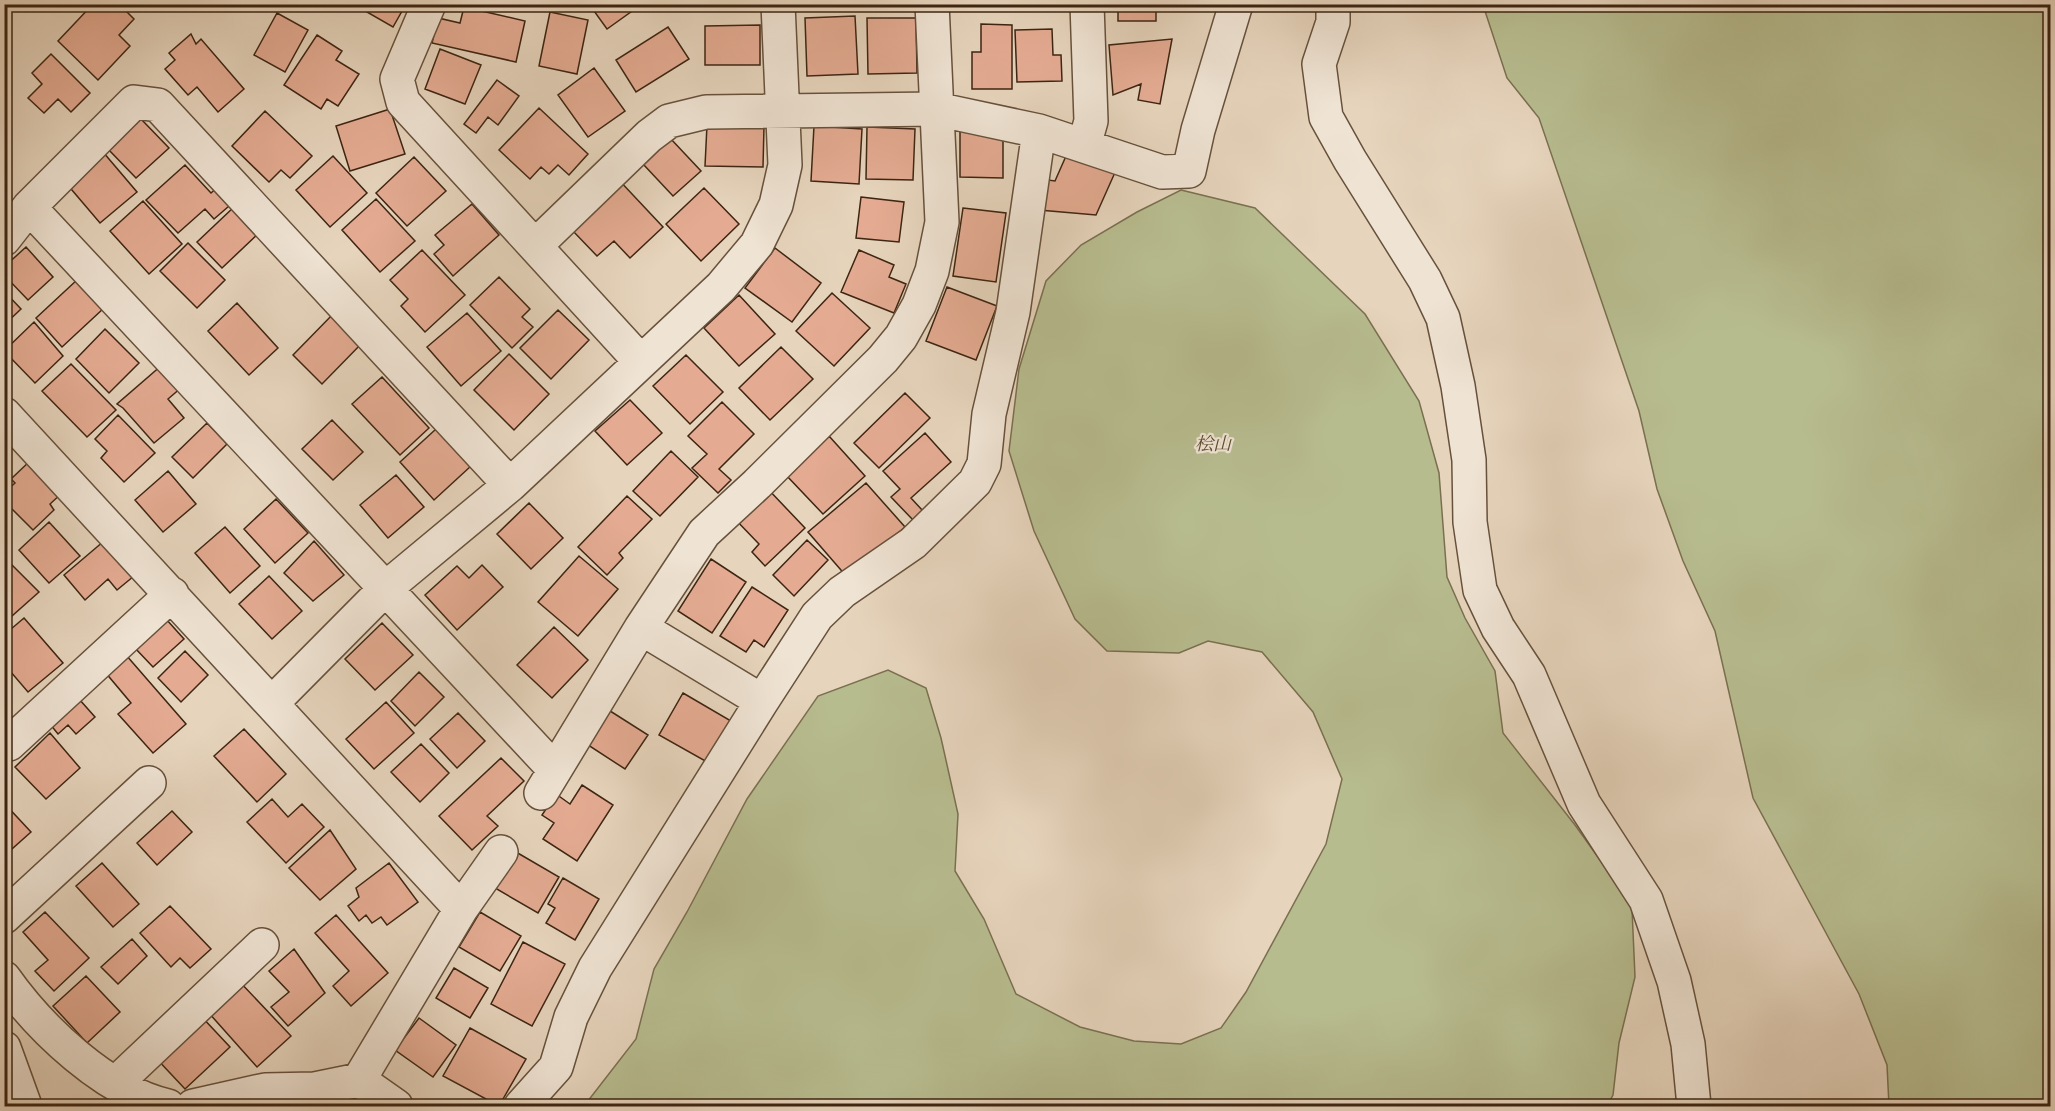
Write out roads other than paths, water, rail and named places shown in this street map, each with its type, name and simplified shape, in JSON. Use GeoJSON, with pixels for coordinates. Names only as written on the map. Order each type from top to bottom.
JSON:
{"type":"FeatureCollection","features":[{"type":"Feature","properties":{"kind":"street"},"geometry":{"type":"LineString","coordinates":[[429,4],[397,79],[403,102],[641,362]]}},
{"type":"Feature","properties":{"kind":"street"},"geometry":{"type":"LineString","coordinates":[[272,703],[386,588],[510,485],[721,287],[757,243],[776,205],[785,165],[778,4]]}},
{"type":"Feature","properties":{"kind":"street"},"geometry":{"type":"LineString","coordinates":[[29,207],[386,588],[548,781],[641,628],[704,533],[757,484],[883,359],[901,337],[919,305],[932,271],[942,222],[932,4]]}},
{"type":"Feature","properties":{"kind":"street"},"geometry":{"type":"LineString","coordinates":[[1084,146],[1091,121],[1087,4]]}},
{"type":"Feature","properties":{"kind":"street"},"geometry":{"type":"LineString","coordinates":[[535,246],[650,136],[669,121],[706,112],[936,109],[1039,131],[1162,172],[1189,171],[1198,130],[1236,4]]}},
{"type":"Feature","properties":{"kind":"street"},"geometry":{"type":"LineString","coordinates":[[1333,4],[1333,22],[1320,64],[1326,117],[1350,160],[1425,280],[1443,318],[1458,386],[1469,460],[1470,522],[1480,590],[1498,628],[1529,675],[1584,804],[1646,900],[1674,981],[1688,1044],[1694,1107]]}},
{"type":"Feature","properties":{"kind":"street"},"geometry":{"type":"LineString","coordinates":[[4,239],[29,207],[134,102],[158,105],[510,485]]}},
{"type":"Feature","properties":{"kind":"street"},"geometry":{"type":"LineString","coordinates":[[521,1107],[555,1066],[571,1017],[595,968],[817,616],[843,592],[913,543],[975,482],[984,464],[989,414],[1013,312],[1039,131]]}},
{"type":"Feature","properties":{"kind":"street"},"geometry":{"type":"LineString","coordinates":[[4,414],[461,909]]}},
{"type":"Feature","properties":{"kind":"street"},"geometry":{"type":"LineString","coordinates":[[6,743],[172,594]]}},
{"type":"Feature","properties":{"kind":"street"},"geometry":{"type":"LineString","coordinates":[[641,628],[762,701]]}},
{"type":"Feature","properties":{"kind":"street"},"geometry":{"type":"LineString","coordinates":[[4,917],[149,783]]}},
{"type":"Feature","properties":{"kind":"street"},"geometry":{"type":"LineString","coordinates":[[193,1107],[265,1090],[315,1089],[358,1080],[461,909],[501,852]]}},
{"type":"Feature","properties":{"kind":"street"},"geometry":{"type":"LineString","coordinates":[[116,1083],[262,945]]}},
{"type":"Feature","properties":{"kind":"street"},"geometry":{"type":"LineString","coordinates":[[5,981],[40,1022],[83,1063],[151,1102],[168,1107]]}},
{"type":"Feature","properties":{"kind":"street"},"geometry":{"type":"LineString","coordinates":[[4,1048],[25,1107]]}},
{"type":"Feature","properties":{"kind":"street"},"geometry":{"type":"LineString","coordinates":[[358,1080],[396,1107]]}},
{"type":"Feature","properties":{"kind":"park label","name":"桧山"},"geometry":{"type":"Point","coordinates":[1213,444]}}]}
